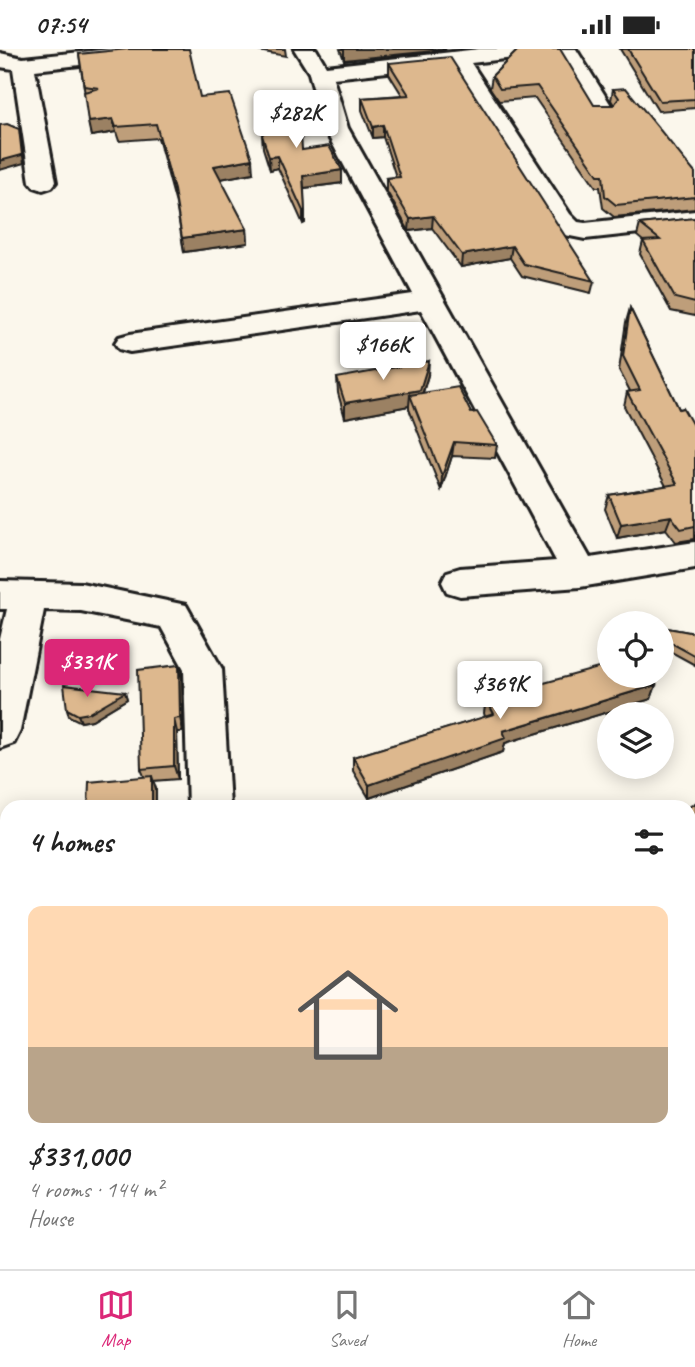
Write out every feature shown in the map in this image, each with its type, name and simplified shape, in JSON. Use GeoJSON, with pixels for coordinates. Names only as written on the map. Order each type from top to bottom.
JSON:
{"type":"FeatureCollection","features":[{"type":"Feature","properties":{"kind":"street"},"geometry":{"type":"LineString","coordinates":[[0,60],[23,65],[170,49]]}},
{"type":"Feature","properties":{"kind":"street"},"geometry":{"type":"LineString","coordinates":[[539,49],[313,61],[337,128],[580,573]]}},
{"type":"Feature","properties":{"kind":"street"},"geometry":{"type":"LineString","coordinates":[[565,49],[602,110]]}},
{"type":"Feature","properties":{"kind":"street"},"geometry":{"type":"LineString","coordinates":[[464,55],[560,219],[569,228],[585,231],[695,219]]}},
{"type":"Feature","properties":{"kind":"street"},"geometry":{"type":"LineString","coordinates":[[23,65],[43,181]]}},
{"type":"Feature","properties":{"kind":"street"},"geometry":{"type":"LineString","coordinates":[[130,343],[429,300]]}},
{"type":"Feature","properties":{"kind":"street"},"geometry":{"type":"LineString","coordinates":[[460,582],[580,573],[695,555]]}},
{"type":"Feature","properties":{"kind":"street"},"geometry":{"type":"LineString","coordinates":[[0,731],[14,595],[81,597],[173,615],[203,669],[209,800]]}},
{"type":"Feature","properties":{"kind":"building"},"geometry":{"type":"Polygon","coordinates":[[[128,49],[189,49],[200,97],[230,94],[252,159],[214,166],[247,229],[182,238],[174,190],[156,124],[116,127],[113,119],[88,122],[84,92],[99,88],[84,86],[79,54],[128,49]]]}},
{"type":"Feature","properties":{"kind":"building"},"geometry":{"type":"Polygon","coordinates":[[[519,49],[560,49],[594,105],[614,105],[619,98],[613,89],[626,88],[695,173],[695,197],[616,205],[605,196],[603,175],[598,175],[537,86],[500,89],[492,76],[519,49]]]}},
{"type":"Feature","properties":{"kind":"building"},"geometry":{"type":"Polygon","coordinates":[[[628,49],[695,49],[695,99],[660,101],[628,49]]]}},
{"type":"Feature","properties":{"kind":"building"},"geometry":{"type":"Polygon","coordinates":[[[450,57],[594,281],[524,264],[512,246],[462,255],[433,216],[410,219],[386,178],[400,177],[383,125],[373,127],[362,98],[409,95],[389,63],[450,57]]]}},
{"type":"Feature","properties":{"kind":"building"},"geometry":{"type":"Polygon","coordinates":[[[299,99],[302,150],[329,146],[342,170],[303,176],[305,211],[278,156],[269,157],[262,135],[278,113],[299,99]]]}},
{"type":"Feature","properties":{"kind":"building"},"geometry":{"type":"Polygon","coordinates":[[[7,124],[19,129],[22,155],[0,161],[0,125],[7,124]]]}},
{"type":"Feature","properties":{"kind":"building"},"geometry":{"type":"Polygon","coordinates":[[[695,218],[695,303],[675,298],[643,241],[660,240],[640,224],[695,218]]]}},
{"type":"Feature","properties":{"kind":"building"},"geometry":{"type":"Polygon","coordinates":[[[630,308],[679,409],[683,408],[695,429],[695,526],[681,529],[671,516],[621,524],[609,495],[677,484],[627,392],[640,390],[623,356],[630,308]]]}},
{"type":"Feature","properties":{"kind":"building"},"geometry":{"type":"Polygon","coordinates":[[[429,361],[420,390],[345,403],[337,378],[429,361]]]}},
{"type":"Feature","properties":{"kind":"building"},"geometry":{"type":"Polygon","coordinates":[[[458,387],[471,413],[477,412],[497,445],[454,442],[442,476],[410,395],[458,387]]]}},
{"type":"Feature","properties":{"kind":"building"},"geometry":{"type":"Polygon","coordinates":[[[674,629],[695,633],[695,656],[674,645],[674,629]]]}},
{"type":"Feature","properties":{"kind":"building"},"geometry":{"type":"Polygon","coordinates":[[[179,665],[180,718],[174,719],[174,766],[141,769],[138,670],[179,665]]]}},
{"type":"Feature","properties":{"kind":"building"},"geometry":{"type":"Polygon","coordinates":[[[597,668],[597,688],[646,688],[503,731],[506,738],[369,785],[353,757],[494,714],[486,699],[597,668]]]}},
{"type":"Feature","properties":{"kind":"building"},"geometry":{"type":"Polygon","coordinates":[[[64,685],[125,692],[89,713],[78,715],[67,709],[64,685]]]}},
{"type":"Feature","properties":{"kind":"building"},"geometry":{"type":"Polygon","coordinates":[[[152,776],[152,800],[88,800],[89,782],[152,776]]]}}]}
